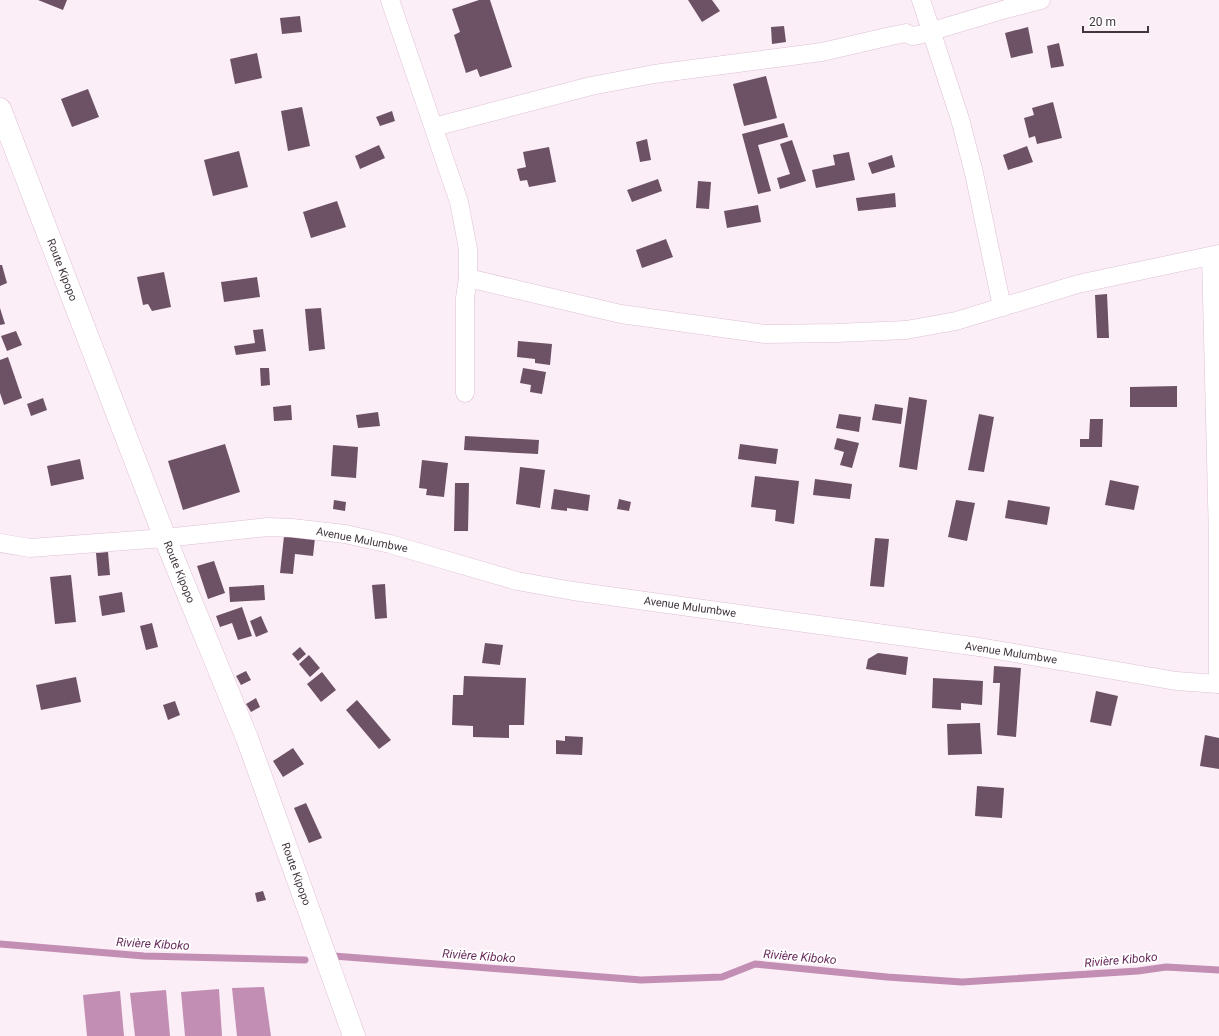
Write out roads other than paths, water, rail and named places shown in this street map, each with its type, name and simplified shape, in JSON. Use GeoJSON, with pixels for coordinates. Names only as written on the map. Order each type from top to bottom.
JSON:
{"type":"FeatureCollection","features":[{"type":"Feature","properties":{"kind":"main road","name":"Route Kipopo"},"geometry":{"type":"LineString","coordinates":[[0,109],[165,538],[247,738],[354,1036]]}},
{"type":"Feature","properties":{"kind":"street"},"geometry":{"type":"LineString","coordinates":[[390,0],[459,202],[468,249],[468,278],[465,298],[465,393]]}},
{"type":"Feature","properties":{"kind":"street"},"geometry":{"type":"LineString","coordinates":[[921,0],[930,32],[960,119],[974,173],[1002,307]]}},
{"type":"Feature","properties":{"kind":"street"},"geometry":{"type":"LineString","coordinates":[[434,128],[598,84],[654,74],[822,52],[891,36],[906,34],[912,36],[930,32],[1006,8],[1041,0]]}},
{"type":"Feature","properties":{"kind":"street"},"geometry":{"type":"LineString","coordinates":[[468,278],[621,314],[765,334],[906,330],[956,321],[1078,284],[1215,255],[1218,684]]}},
{"type":"Feature","properties":{"kind":"street","name":"Avenue Mulumbwe"},"geometry":{"type":"LineString","coordinates":[[0,543],[30,548],[165,538],[268,527],[319,530],[390,544],[517,581],[573,591],[979,647],[1176,681],[1218,684]]}},
{"type":"Feature","properties":{"kind":"waterway","name":"Rivière Kiboko"},"geometry":{"type":"LineString","coordinates":[[0,944],[144,956],[305,960]]}},
{"type":"Feature","properties":{"kind":"waterway","name":"Rivière Kiboko"},"geometry":{"type":"LineString","coordinates":[[334,956],[641,980],[722,977],[755,964],[887,977],[962,982],[1138,971],[1166,967],[1219,970]]}}]}
